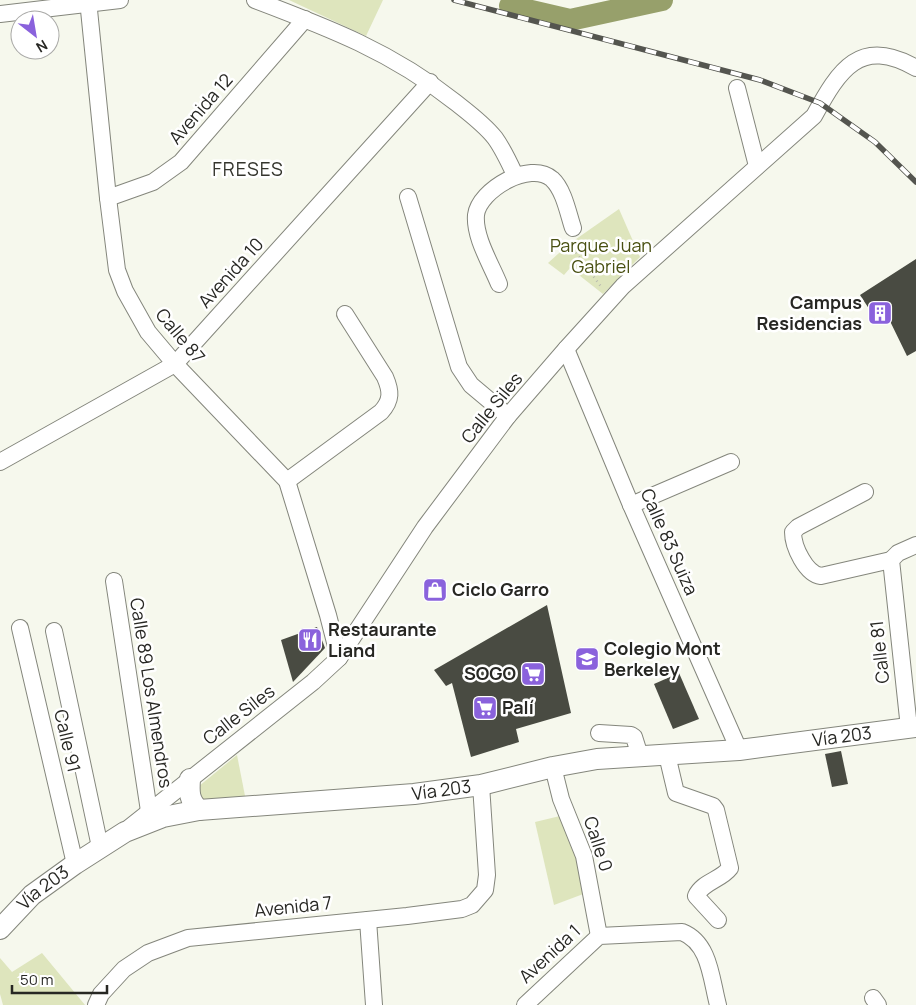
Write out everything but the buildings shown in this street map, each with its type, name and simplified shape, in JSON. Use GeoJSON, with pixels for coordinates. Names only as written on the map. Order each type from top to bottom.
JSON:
{"type":"FeatureCollection","features":[{"type":"Feature","properties":{"kind":"main road","name":"Vía 203"},"geometry":{"type":"LineString","coordinates":[[0,929],[32,895],[75,864],[125,832],[163,817],[199,810],[414,794],[481,785],[554,767],[596,760],[739,750],[912,728]]}},
{"type":"Feature","properties":{"kind":"main road"},"geometry":{"type":"LineString","coordinates":[[190,779],[189,796],[192,803],[199,810]]}},
{"type":"Feature","properties":{"kind":"street"},"geometry":{"type":"LineString","coordinates":[[0,14],[88,1],[120,0]]}},
{"type":"Feature","properties":{"kind":"street"},"geometry":{"type":"LineString","coordinates":[[255,0],[360,41],[400,62],[430,82],[495,138],[515,175]]}},
{"type":"Feature","properties":{"kind":"street","name":"Calle 87"},"geometry":{"type":"LineString","coordinates":[[88,1],[117,270],[125,291],[148,332],[287,481],[328,615],[339,658]]}},
{"type":"Feature","properties":{"kind":"street","name":"Avenida 12"},"geometry":{"type":"LineString","coordinates":[[108,198],[152,182],[181,162],[305,19]]}},
{"type":"Feature","properties":{"kind":"street","name":"Calle Siles"},"geometry":{"type":"LineString","coordinates":[[125,832],[149,810],[313,682],[339,658],[425,527],[508,416],[623,286],[814,116],[826,91],[846,66],[865,58],[884,56],[900,59],[916,68]]}},
{"type":"Feature","properties":{"kind":"street","name":"Avenida 10"},"geometry":{"type":"LineString","coordinates":[[0,462],[176,364],[430,82]]}},
{"type":"Feature","properties":{"kind":"street"},"geometry":{"type":"LineString","coordinates":[[737,88],[757,166]]}},
{"type":"Feature","properties":{"kind":"street"},"geometry":{"type":"LineString","coordinates":[[499,284],[480,237],[476,214],[481,203],[515,175],[539,172],[552,178],[562,194],[573,228]]}},
{"type":"Feature","properties":{"kind":"street"},"geometry":{"type":"LineString","coordinates":[[408,198],[460,367],[471,385],[508,416]]}},
{"type":"Feature","properties":{"kind":"street"},"geometry":{"type":"LineString","coordinates":[[287,481],[381,412],[389,400],[390,388],[385,377],[345,314]]}},
{"type":"Feature","properties":{"kind":"street","name":"Calle 83 Suiza"},"geometry":{"type":"LineString","coordinates":[[566,349],[631,505],[739,750]]}},
{"type":"Feature","properties":{"kind":"street"},"geometry":{"type":"LineString","coordinates":[[631,505],[731,462]]}},
{"type":"Feature","properties":{"kind":"street"},"geometry":{"type":"LineString","coordinates":[[865,492],[798,527],[793,532],[793,539],[808,570],[814,575],[821,576],[891,566],[898,553],[916,545]]}},
{"type":"Feature","properties":{"kind":"street","name":"Calle 81"},"geometry":{"type":"LineString","coordinates":[[891,566],[912,728]]}},
{"type":"Feature","properties":{"kind":"street","name":"Calle 89 Los Almendros"},"geometry":{"type":"LineString","coordinates":[[114,581],[149,810]]}},
{"type":"Feature","properties":{"kind":"street","name":"Calle 91"},"geometry":{"type":"LineString","coordinates":[[20,628],[75,864]]}},
{"type":"Feature","properties":{"kind":"street"},"geometry":{"type":"LineString","coordinates":[[54,631],[100,847]]}},
{"type":"Feature","properties":{"kind":"street"},"geometry":{"type":"LineString","coordinates":[[599,733],[631,735],[634,737],[640,756]]}},
{"type":"Feature","properties":{"kind":"street"},"geometry":{"type":"LineString","coordinates":[[666,755],[676,793],[713,806],[716,810],[730,868],[724,876],[701,888],[696,896],[718,920]]}},
{"type":"Feature","properties":{"kind":"street","name":"Calle 0"},"geometry":{"type":"LineString","coordinates":[[554,767],[560,799],[584,856],[599,936]]}},
{"type":"Feature","properties":{"kind":"street","name":"Avenida 7"},"geometry":{"type":"LineString","coordinates":[[96,1005],[101,994],[124,969],[148,953],[188,938],[368,920],[462,909],[472,905],[485,890],[487,875],[481,785]]}},
{"type":"Feature","properties":{"kind":"street"},"geometry":{"type":"LineString","coordinates":[[368,920],[374,1005]]}},
{"type":"Feature","properties":{"kind":"street","name":"Avenida 1"},"geometry":{"type":"LineString","coordinates":[[525,1005],[599,936],[682,932],[693,936],[705,954],[718,1005]]}},
{"type":"Feature","properties":{"kind":"path"},"geometry":{"type":"LineString","coordinates":[[573,228],[578,232],[565,248],[578,254],[601,289],[604,285]]}},
{"type":"Feature","properties":{"kind":"green space"},"geometry":{"type":"Polygon","coordinates":[[[289,0],[383,0],[366,36],[289,0]]]}},
{"type":"Feature","properties":{"kind":"green space","name":"Parque Juan Gabriel"},"geometry":{"type":"Polygon","coordinates":[[[619,209],[640,257],[603,294],[570,268],[564,275],[548,263],[569,244],[619,209]]]}},
{"type":"Feature","properties":{"kind":"green space"},"geometry":{"type":"Polygon","coordinates":[[[237,755],[246,801],[195,804],[193,791],[237,755]]]}},
{"type":"Feature","properties":{"kind":"green space"},"geometry":{"type":"Polygon","coordinates":[[[560,816],[577,859],[586,893],[554,905],[535,822],[560,816]]]}},
{"type":"Feature","properties":{"kind":"green space"},"geometry":{"type":"Polygon","coordinates":[[[42,953],[85,1005],[3,1005],[0,994],[0,958],[12,972],[42,953]]]}},
{"type":"Feature","properties":{"kind":"waterway"},"geometry":{"type":"LineString","coordinates":[[510,6],[570,20],[662,0]]}},
{"type":"Feature","properties":{"kind":"railway"},"geometry":{"type":"LineString","coordinates":[[454,0],[760,80],[820,103],[875,142],[916,182]]}},
{"type":"Feature","properties":{"kind":"place","name":"Campus Residencias"},"geometry":{"type":"Point","coordinates":[880,313]}},
{"type":"Feature","properties":{"kind":"place","name":"Ciclo Garro"},"geometry":{"type":"Point","coordinates":[435,590]}},
{"type":"Feature","properties":{"kind":"place","name":"Restaurante Liand"},"geometry":{"type":"Point","coordinates":[310,640]}},
{"type":"Feature","properties":{"kind":"place","name":"Colegio Mont Berkeley"},"geometry":{"type":"Point","coordinates":[587,659]}},
{"type":"Feature","properties":{"kind":"place","name":"SOGO"},"geometry":{"type":"Point","coordinates":[533,674]}},
{"type":"Feature","properties":{"kind":"place","name":"Palí"},"geometry":{"type":"Point","coordinates":[485,708]}},
{"type":"Feature","properties":{"kind":"district","name":"FRESES"},"geometry":{"type":"Point","coordinates":[248,169]}}]}
